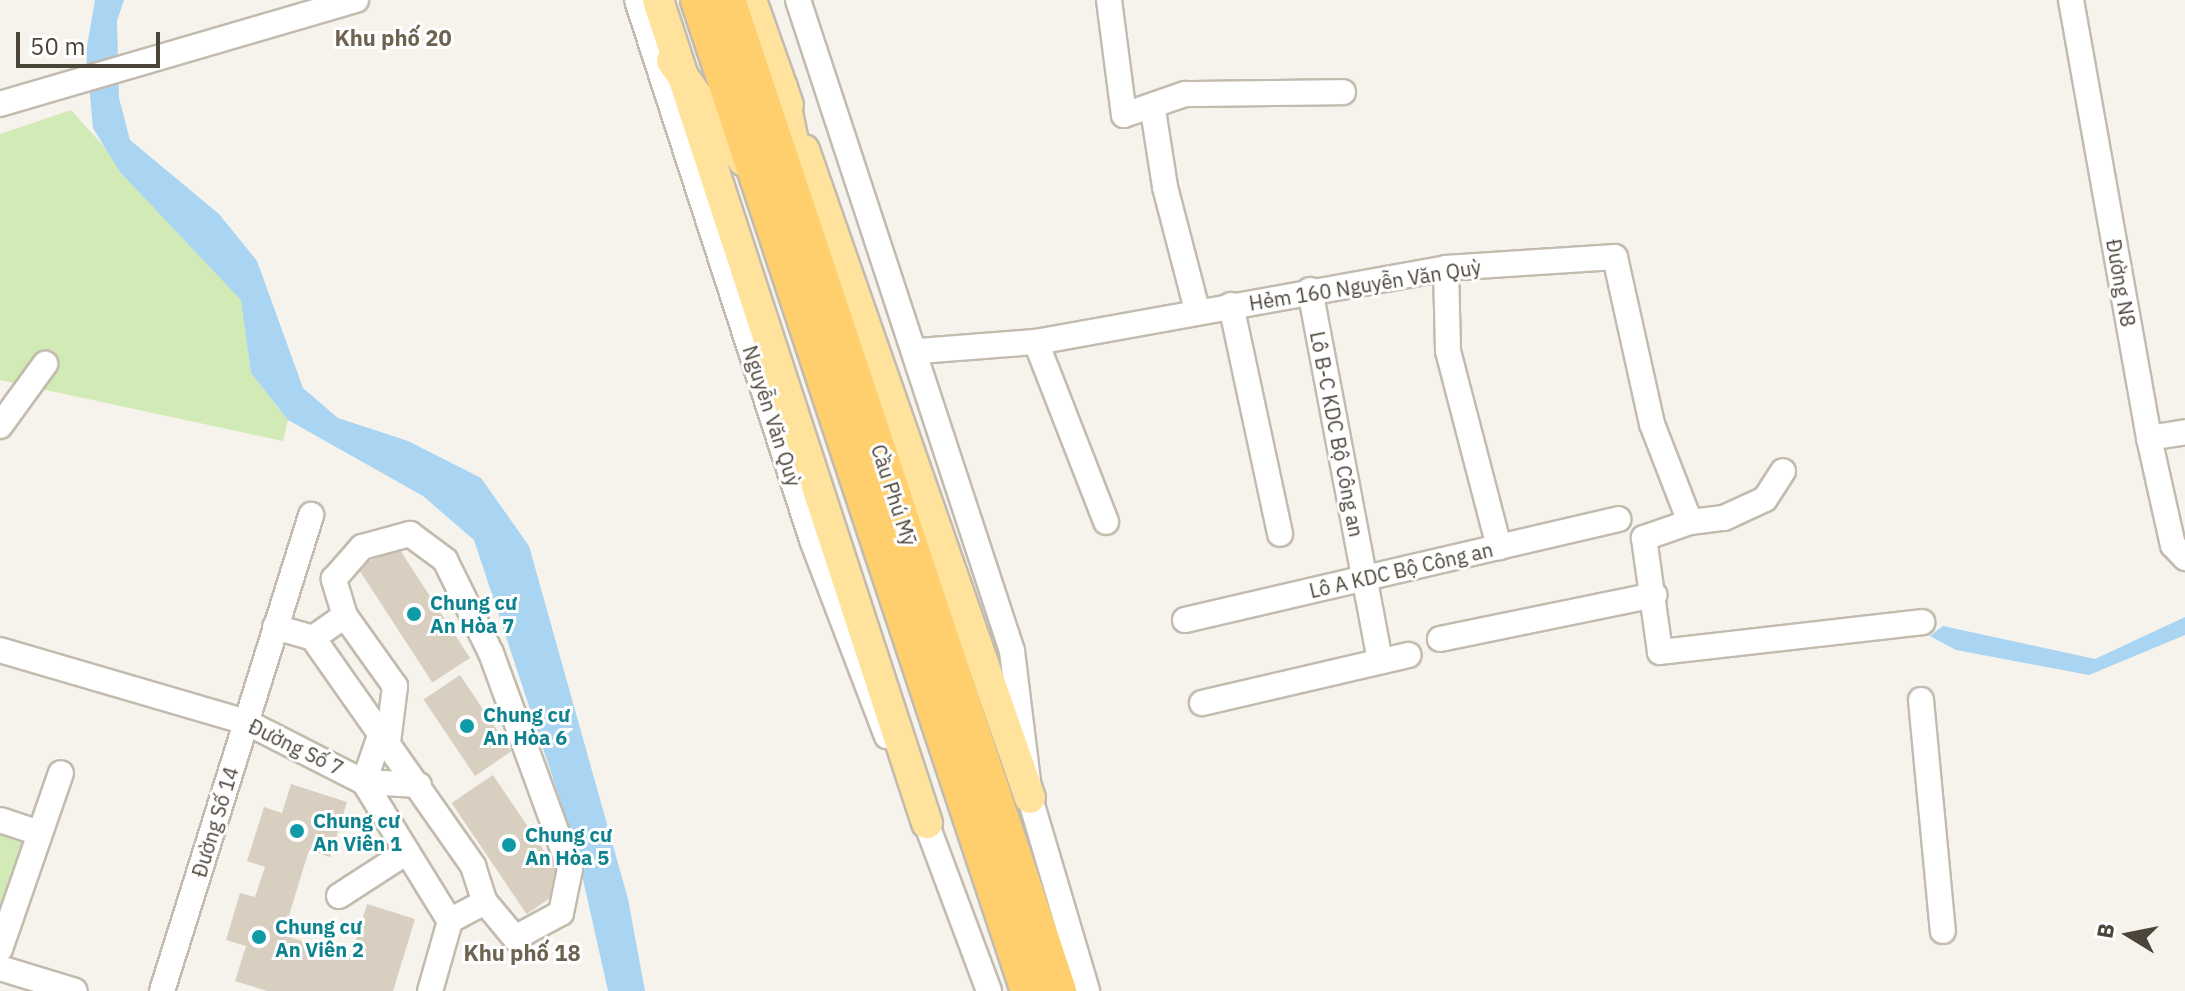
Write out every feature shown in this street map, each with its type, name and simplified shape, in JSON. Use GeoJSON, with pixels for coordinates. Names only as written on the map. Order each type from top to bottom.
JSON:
{"type":"FeatureCollection","features":[{"type":"Feature","properties":{"kind":"highway","name":"Cầu Phú Mỹ"},"geometry":{"type":"LineString","coordinates":[[698,0],[1028,991]]}},
{"type":"Feature","properties":{"kind":"highway","name":"Cầu Phú Mỹ"},"geometry":{"type":"LineString","coordinates":[[728,0],[1059,991]]}},
{"type":"Feature","properties":{"kind":"main road","name":"Cầu Phú Mỹ"},"geometry":{"type":"LineString","coordinates":[[658,0],[672,61],[893,712]]}},
{"type":"Feature","properties":{"kind":"main road","name":"Cầu Phú Mỹ"},"geometry":{"type":"LineString","coordinates":[[751,0],[1030,798]]}},
{"type":"Feature","properties":{"kind":"main road","name":"Cầu Phú Mỹ"},"geometry":{"type":"LineString","coordinates":[[672,61],[741,152],[1018,991]]}},
{"type":"Feature","properties":{"kind":"main road","name":"Cầu Phú Mỹ"},"geometry":{"type":"LineString","coordinates":[[782,87],[796,164],[1069,991]]}},
{"type":"Feature","properties":{"kind":"main road","name":"Nguyễn Văn Quỳ"},"geometry":{"type":"LineString","coordinates":[[893,712],[927,823]]}},
{"type":"Feature","properties":{"kind":"street"},"geometry":{"type":"LineString","coordinates":[[0,104],[356,0]]}},
{"type":"Feature","properties":{"kind":"street","name":"Nguyễn Văn Quỳ"},"geometry":{"type":"LineString","coordinates":[[637,0],[848,646],[927,823],[989,991]]}},
{"type":"Feature","properties":{"kind":"street"},"geometry":{"type":"LineString","coordinates":[[798,0],[856,190],[918,351],[1012,651],[1030,798],[1087,991]]}},
{"type":"Feature","properties":{"kind":"street"},"geometry":{"type":"LineString","coordinates":[[1109,0],[1124,115],[1153,110],[1185,94],[1343,92]]}},
{"type":"Feature","properties":{"kind":"street","name":"Đường N8"},"geometry":{"type":"LineString","coordinates":[[2071,0],[2149,438],[2173,545],[2185,558]]}},
{"type":"Feature","properties":{"kind":"street"},"geometry":{"type":"LineString","coordinates":[[1153,110],[1168,202],[1197,310]]}},
{"type":"Feature","properties":{"kind":"street","name":"Hẻm 160 Nguyễn Văn Quỳ"},"geometry":{"type":"LineString","coordinates":[[918,351],[1036,342],[1197,310],[1446,268],[1615,257],[1652,424],[1690,522]]}},
{"type":"Feature","properties":{"kind":"street"},"geometry":{"type":"LineString","coordinates":[[1446,268],[1448,351],[1499,547]]}},
{"type":"Feature","properties":{"kind":"street","name":"Lô B-C KDC Bộ Công an"},"geometry":{"type":"LineString","coordinates":[[1310,290],[1380,661]]}},
{"type":"Feature","properties":{"kind":"street"},"geometry":{"type":"LineString","coordinates":[[1231,305],[1280,534]]}},
{"type":"Feature","properties":{"kind":"street"},"geometry":{"type":"LineString","coordinates":[[1036,342],[1106,522]]}},
{"type":"Feature","properties":{"kind":"street"},"geometry":{"type":"LineString","coordinates":[[0,426],[45,364]]}},
{"type":"Feature","properties":{"kind":"street"},"geometry":{"type":"LineString","coordinates":[[2149,438],[2185,432]]}},
{"type":"Feature","properties":{"kind":"street"},"geometry":{"type":"LineString","coordinates":[[1783,471],[1765,499],[1724,518],[1690,522],[1644,538],[1655,595],[1660,652],[1922,622]]}},
{"type":"Feature","properties":{"kind":"street","name":"Đường Số 14"},"geometry":{"type":"LineString","coordinates":[[162,991],[311,515]]}},
{"type":"Feature","properties":{"kind":"street","name":"Lô A KDC Bộ Công an"},"geometry":{"type":"LineString","coordinates":[[1185,620],[1618,519]]}},
{"type":"Feature","properties":{"kind":"street"},"geometry":{"type":"LineString","coordinates":[[275,627],[313,638],[384,738],[419,785],[473,866],[485,902],[515,938],[561,913],[570,869],[491,653],[445,560],[410,534],[385,536],[340,563],[334,579],[345,616],[395,686],[384,738],[364,782],[419,785]]}},
{"type":"Feature","properties":{"kind":"street"},"geometry":{"type":"LineString","coordinates":[[1440,639],[1655,595]]}},
{"type":"Feature","properties":{"kind":"street"},"geometry":{"type":"LineString","coordinates":[[313,638],[345,616]]}},
{"type":"Feature","properties":{"kind":"street","name":"Đường Số 7"},"geometry":{"type":"LineString","coordinates":[[0,650],[246,722],[364,782],[450,921]]}},
{"type":"Feature","properties":{"kind":"street"},"geometry":{"type":"LineString","coordinates":[[1202,703],[1408,655]]}},
{"type":"Feature","properties":{"kind":"street"},"geometry":{"type":"LineString","coordinates":[[1921,700],[1943,931]]}},
{"type":"Feature","properties":{"kind":"street"},"geometry":{"type":"LineString","coordinates":[[0,949],[61,773]]}},
{"type":"Feature","properties":{"kind":"street"},"geometry":{"type":"LineString","coordinates":[[0,820],[39,833]]}},
{"type":"Feature","properties":{"kind":"street"},"geometry":{"type":"LineString","coordinates":[[339,896],[407,852]]}},
{"type":"Feature","properties":{"kind":"street"},"geometry":{"type":"LineString","coordinates":[[430,991],[450,921],[485,902]]}},
{"type":"Feature","properties":{"kind":"street"},"geometry":{"type":"LineString","coordinates":[[0,968],[75,991]]}},
{"type":"Feature","properties":{"kind":"green space"},"geometry":{"type":"Polygon","coordinates":[[[71,110],[242,300],[251,373],[288,420],[283,441],[0,380],[0,134],[71,110]]]}},
{"type":"Feature","properties":{"kind":"green space"},"geometry":{"type":"Polygon","coordinates":[[[0,835],[23,843],[0,915],[0,835]]]}},
{"type":"Feature","properties":{"kind":"water"},"geometry":{"type":"Polygon","coordinates":[[[95,0],[124,0],[117,21],[119,98],[130,140],[219,214],[257,261],[303,388],[338,418],[408,441],[481,478],[529,546],[628,899],[645,991],[608,991],[576,848],[474,540],[423,496],[288,420],[251,373],[241,300],[120,172],[93,128],[86,52],[95,0]]]}},
{"type":"Feature","properties":{"kind":"water"},"geometry":{"type":"Polygon","coordinates":[[[2185,617],[2185,635],[2089,675],[1956,650],[1930,636],[1943,626],[2095,659],[2185,617]]]}},
{"type":"Feature","properties":{"kind":"building","name":"Chung cư An Hòa 7"},"geometry":{"type":"Polygon","coordinates":[[[396,544],[470,658],[432,683],[358,569],[396,544]]]}},
{"type":"Feature","properties":{"kind":"building","name":"Chung cư An Hòa 6"},"geometry":{"type":"Polygon","coordinates":[[[460,675],[511,751],[475,776],[424,700],[460,675]]]}},
{"type":"Feature","properties":{"kind":"building","name":"Chung cư An Hòa 5"},"geometry":{"type":"Polygon","coordinates":[[[493,775],[568,886],[526,914],[452,803],[493,775]]]}},
{"type":"Feature","properties":{"kind":"building"},"geometry":{"type":"Polygon","coordinates":[[[291,784],[347,802],[330,857],[309,850],[283,935],[351,956],[367,904],[415,919],[393,991],[267,991],[235,981],[246,946],[226,940],[240,893],[255,897],[265,867],[247,861],[264,807],[282,813],[291,784]]]}},
{"type":"Feature","properties":{"kind":"place","name":"Chung cư An Hòa 7"},"geometry":{"type":"Point","coordinates":[414,614]}},
{"type":"Feature","properties":{"kind":"place","name":"Chung cư An Hòa 6"},"geometry":{"type":"Point","coordinates":[467,726]}},
{"type":"Feature","properties":{"kind":"place","name":"Chung cư An Viên 1"},"geometry":{"type":"Point","coordinates":[297,831]}},
{"type":"Feature","properties":{"kind":"place","name":"Chung cư An Hòa 5"},"geometry":{"type":"Point","coordinates":[509,845]}},
{"type":"Feature","properties":{"kind":"place","name":"Chung cư An Viên 2"},"geometry":{"type":"Point","coordinates":[259,937]}},
{"type":"Feature","properties":{"kind":"district","name":"Khu phố 20"},"geometry":{"type":"Point","coordinates":[393,38]}},
{"type":"Feature","properties":{"kind":"district","name":"Khu phố 18"},"geometry":{"type":"Point","coordinates":[522,953]}}]}
